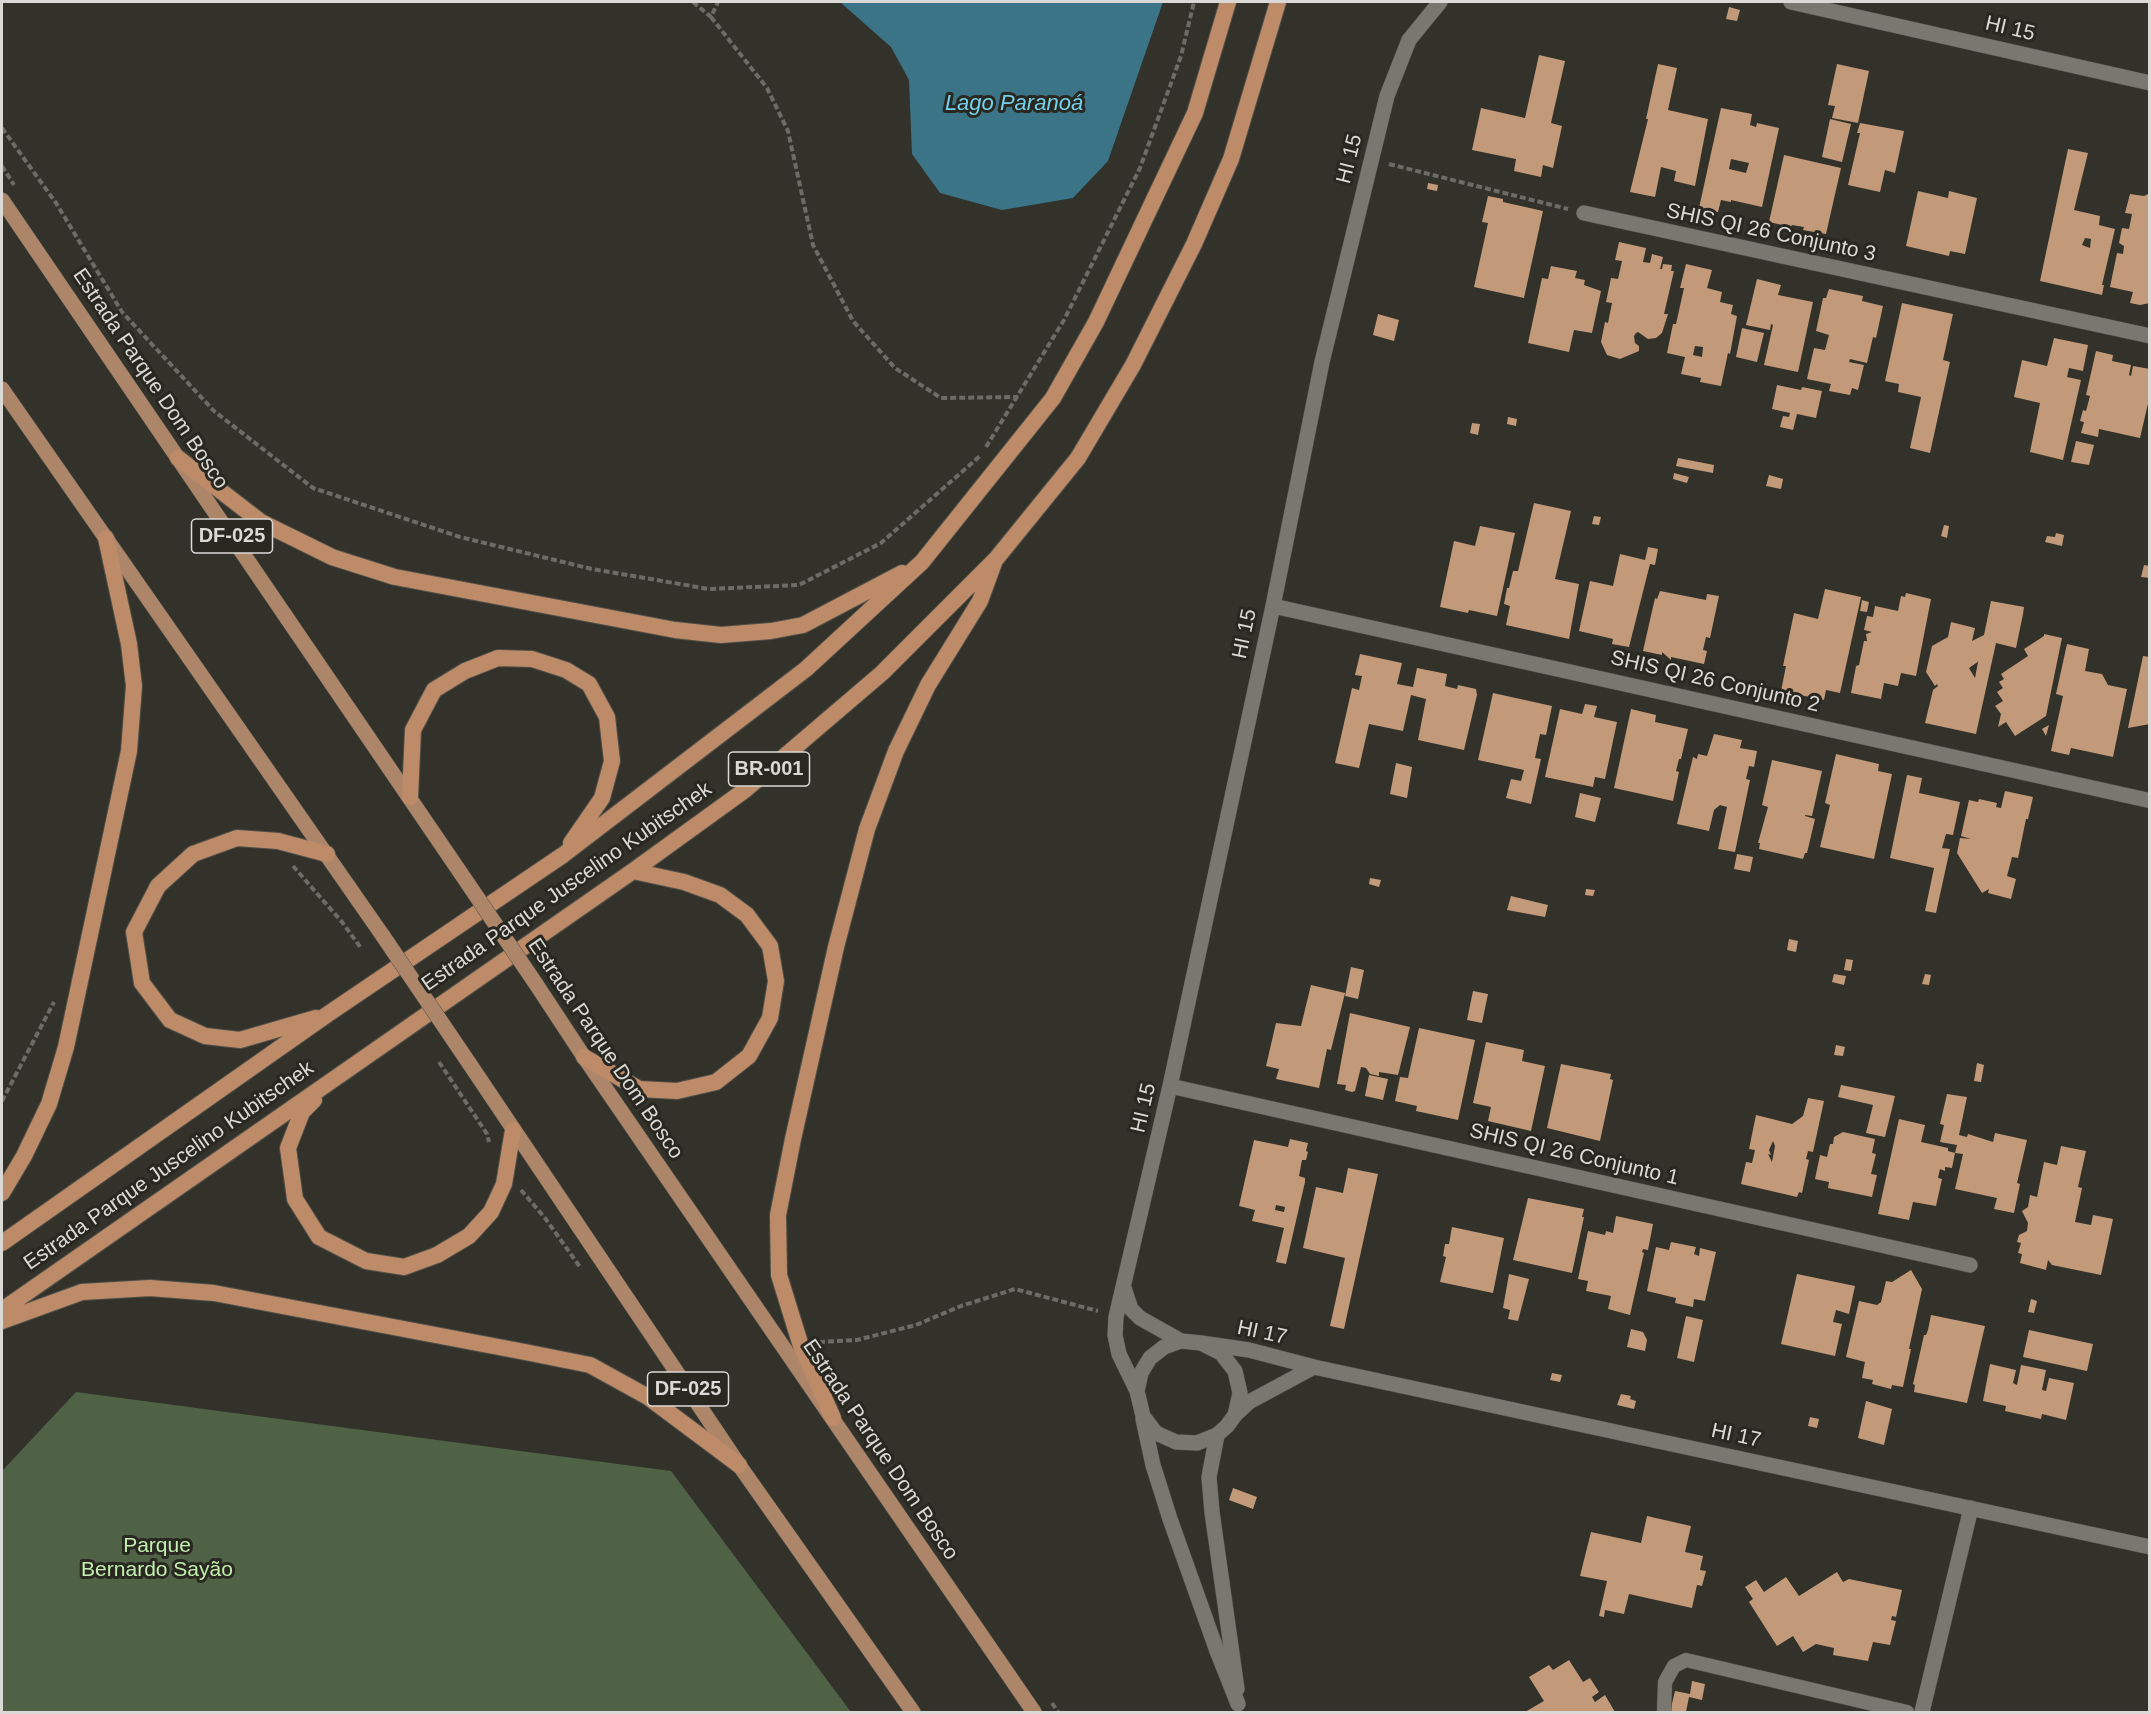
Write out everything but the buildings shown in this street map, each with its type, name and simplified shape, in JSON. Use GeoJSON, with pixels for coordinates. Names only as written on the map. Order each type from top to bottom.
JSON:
{"type":"FeatureCollection","features":[{"type":"Feature","properties":{"kind":"highway","name":"Estrada Parque Juscelino Kubitschek"},"geometry":{"type":"LineString","coordinates":[[2,1243],[328,1014],[563,855],[806,669],[922,562],[1053,398],[1095,322],[1196,113],[1228,2]]}},
{"type":"Feature","properties":{"kind":"highway","name":"Estrada Parque Juscelino Kubitschek"},"geometry":{"type":"LineString","coordinates":[[2,1310],[633,871],[745,790],[882,672],[996,558],[1078,458],[1133,365],[1169,295],[1231,159],[1278,2]]}},
{"type":"Feature","properties":{"kind":"highway"},"geometry":{"type":"LineString","coordinates":[[178,458],[261,522],[332,557],[395,577],[675,630],[721,635],[771,631],[803,625],[922,562]]}},
{"type":"Feature","properties":{"kind":"highway"},"geometry":{"type":"LineString","coordinates":[[2,1194],[24,1156],[49,1104],[66,1047],[129,751],[134,686],[129,644],[106,538]]}},
{"type":"Feature","properties":{"kind":"highway"},"geometry":{"type":"LineString","coordinates":[[833,1418],[800,1343],[780,1275],[778,1215],[836,946],[867,829],[896,751],[928,685],[980,601],[996,558]]}},
{"type":"Feature","properties":{"kind":"highway"},"geometry":{"type":"LineString","coordinates":[[410,796],[412,730],[434,690],[465,671],[498,658],[532,659],[566,670],[589,684],[607,717],[612,761],[602,798],[563,855]]}},
{"type":"Feature","properties":{"kind":"highway"},"geometry":{"type":"LineString","coordinates":[[327,854],[286,842],[237,838],[193,854],[158,886],[134,932],[142,983],[170,1020],[205,1036],[240,1040],[328,1014]]}},
{"type":"Feature","properties":{"kind":"highway"},"geometry":{"type":"LineString","coordinates":[[584,1057],[639,1089],[677,1090],[716,1082],[749,1056],[770,1018],[776,981],[770,946],[747,915],[720,895],[684,882],[633,871]]}},
{"type":"Feature","properties":{"kind":"highway"},"geometry":{"type":"LineString","coordinates":[[346,1069],[302,1112],[288,1148],[295,1199],[319,1237],[366,1261],[404,1267],[437,1255],[468,1236],[491,1212],[504,1184],[513,1130]]}},
{"type":"Feature","properties":{"kind":"highway"},"geometry":{"type":"LineString","coordinates":[[2,1321],[82,1292],[150,1288],[214,1293],[514,1350],[590,1365],[648,1397],[739,1464]]}},
{"type":"Feature","properties":{"kind":"main road","name":"Estrada Parque Dom Bosco"},"geometry":{"type":"LineString","coordinates":[[2,200],[410,796],[584,1057],[1034,1713]]}},
{"type":"Feature","properties":{"kind":"main road","name":"DF-025"},"geometry":{"type":"LineString","coordinates":[[2,389],[327,854],[739,1464],[913,1713]]}},
{"type":"Feature","properties":{"kind":"street","name":"HI 15"},"geometry":{"type":"LineString","coordinates":[[1137,1391],[1119,1354],[1115,1335],[1116,1317],[1170,1086],[1273,606],[1322,362],[1387,96],[1409,40],[1440,2]]}},
{"type":"Feature","properties":{"kind":"street","name":"HI 15"},"geometry":{"type":"LineString","coordinates":[[1791,2],[2150,82]]}},
{"type":"Feature","properties":{"kind":"street","name":"SHIS QI 26 Conjunto 3"},"geometry":{"type":"LineString","coordinates":[[1584,213],[2150,336]]}},
{"type":"Feature","properties":{"kind":"street","name":"SHIS QI 26 Conjunto 2"},"geometry":{"type":"LineString","coordinates":[[1273,606],[2147,800]]}},
{"type":"Feature","properties":{"kind":"street","name":"SHIS QI 26 Conjunto 1"},"geometry":{"type":"LineString","coordinates":[[1170,1086],[1970,1265]]}},
{"type":"Feature","properties":{"kind":"street"},"geometry":{"type":"LineString","coordinates":[[1124,1288],[1131,1309],[1140,1318],[1181,1341],[1201,1343],[1221,1353],[1235,1371],[1240,1393],[1235,1415],[1227,1426],[1217,1435],[1197,1443],[1176,1442],[1156,1433],[1143,1416]]}},
{"type":"Feature","properties":{"kind":"street"},"geometry":{"type":"LineString","coordinates":[[1181,1341],[1164,1347],[1150,1358],[1141,1373],[1137,1391],[1153,1465],[1170,1519],[1216,1651],[1239,1708]]}},
{"type":"Feature","properties":{"kind":"street","name":"HI 17"},"geometry":{"type":"LineString","coordinates":[[1201,1343],[1249,1350],[1314,1367],[2150,1547]]}},
{"type":"Feature","properties":{"kind":"street","name":"HI 17"},"geometry":{"type":"LineString","coordinates":[[1235,1415],[1249,1402],[1267,1391],[1314,1367]]}},
{"type":"Feature","properties":{"kind":"street"},"geometry":{"type":"LineString","coordinates":[[1217,1435],[1209,1477],[1239,1708]]}},
{"type":"Feature","properties":{"kind":"street"},"geometry":{"type":"LineString","coordinates":[[1922,1713],[1971,1508]]}},
{"type":"Feature","properties":{"kind":"lane"},"geometry":{"type":"LineString","coordinates":[[1664,1713],[1665,1682],[1674,1666],[1686,1660],[1907,1713]]}},
{"type":"Feature","properties":{"kind":"path"},"geometry":{"type":"LineString","coordinates":[[693,2],[711,17],[767,88],[788,131],[813,245],[853,321],[895,368],[941,398],[1018,397]]}},
{"type":"Feature","properties":{"kind":"path"},"geometry":{"type":"LineString","coordinates":[[711,17],[718,2]]}},
{"type":"Feature","properties":{"kind":"path"},"geometry":{"type":"LineString","coordinates":[[981,454],[1064,320],[1140,168],[1181,56],[1194,2]]}},
{"type":"Feature","properties":{"kind":"path"},"geometry":{"type":"LineString","coordinates":[[2,128],[56,204],[122,312],[214,411],[313,488],[460,537],[592,569],[709,589],[799,585],[881,543],[999,440]]}},
{"type":"Feature","properties":{"kind":"path"},"geometry":{"type":"LineString","coordinates":[[1385,163],[1584,213]]}},
{"type":"Feature","properties":{"kind":"path"},"geometry":{"type":"LineString","coordinates":[[286,842],[294,866],[361,948]]}},
{"type":"Feature","properties":{"kind":"path"},"geometry":{"type":"LineString","coordinates":[[2,1101],[56,998]]}},
{"type":"Feature","properties":{"kind":"path"},"geometry":{"type":"LineString","coordinates":[[439,1062],[487,1134],[494,1159],[545,1218],[580,1267]]}},
{"type":"Feature","properties":{"kind":"path"},"geometry":{"type":"LineString","coordinates":[[800,1343],[857,1340],[916,1324],[961,1306],[1015,1289],[1116,1317]]}},
{"type":"Feature","properties":{"kind":"green space","name":"Parque Bernardo Sayão"},"geometry":{"type":"Polygon","coordinates":[[[76,1392],[671,1471],[851,1712],[2,1712],[2,1471],[76,1392]]]}},
{"type":"Feature","properties":{"kind":"water","name":"Lago Paranoá"},"geometry":{"type":"Polygon","coordinates":[[[840,2],[1163,2],[1108,161],[1073,198],[1002,210],[940,193],[912,154],[909,80],[891,47],[840,2]]]}}]}
